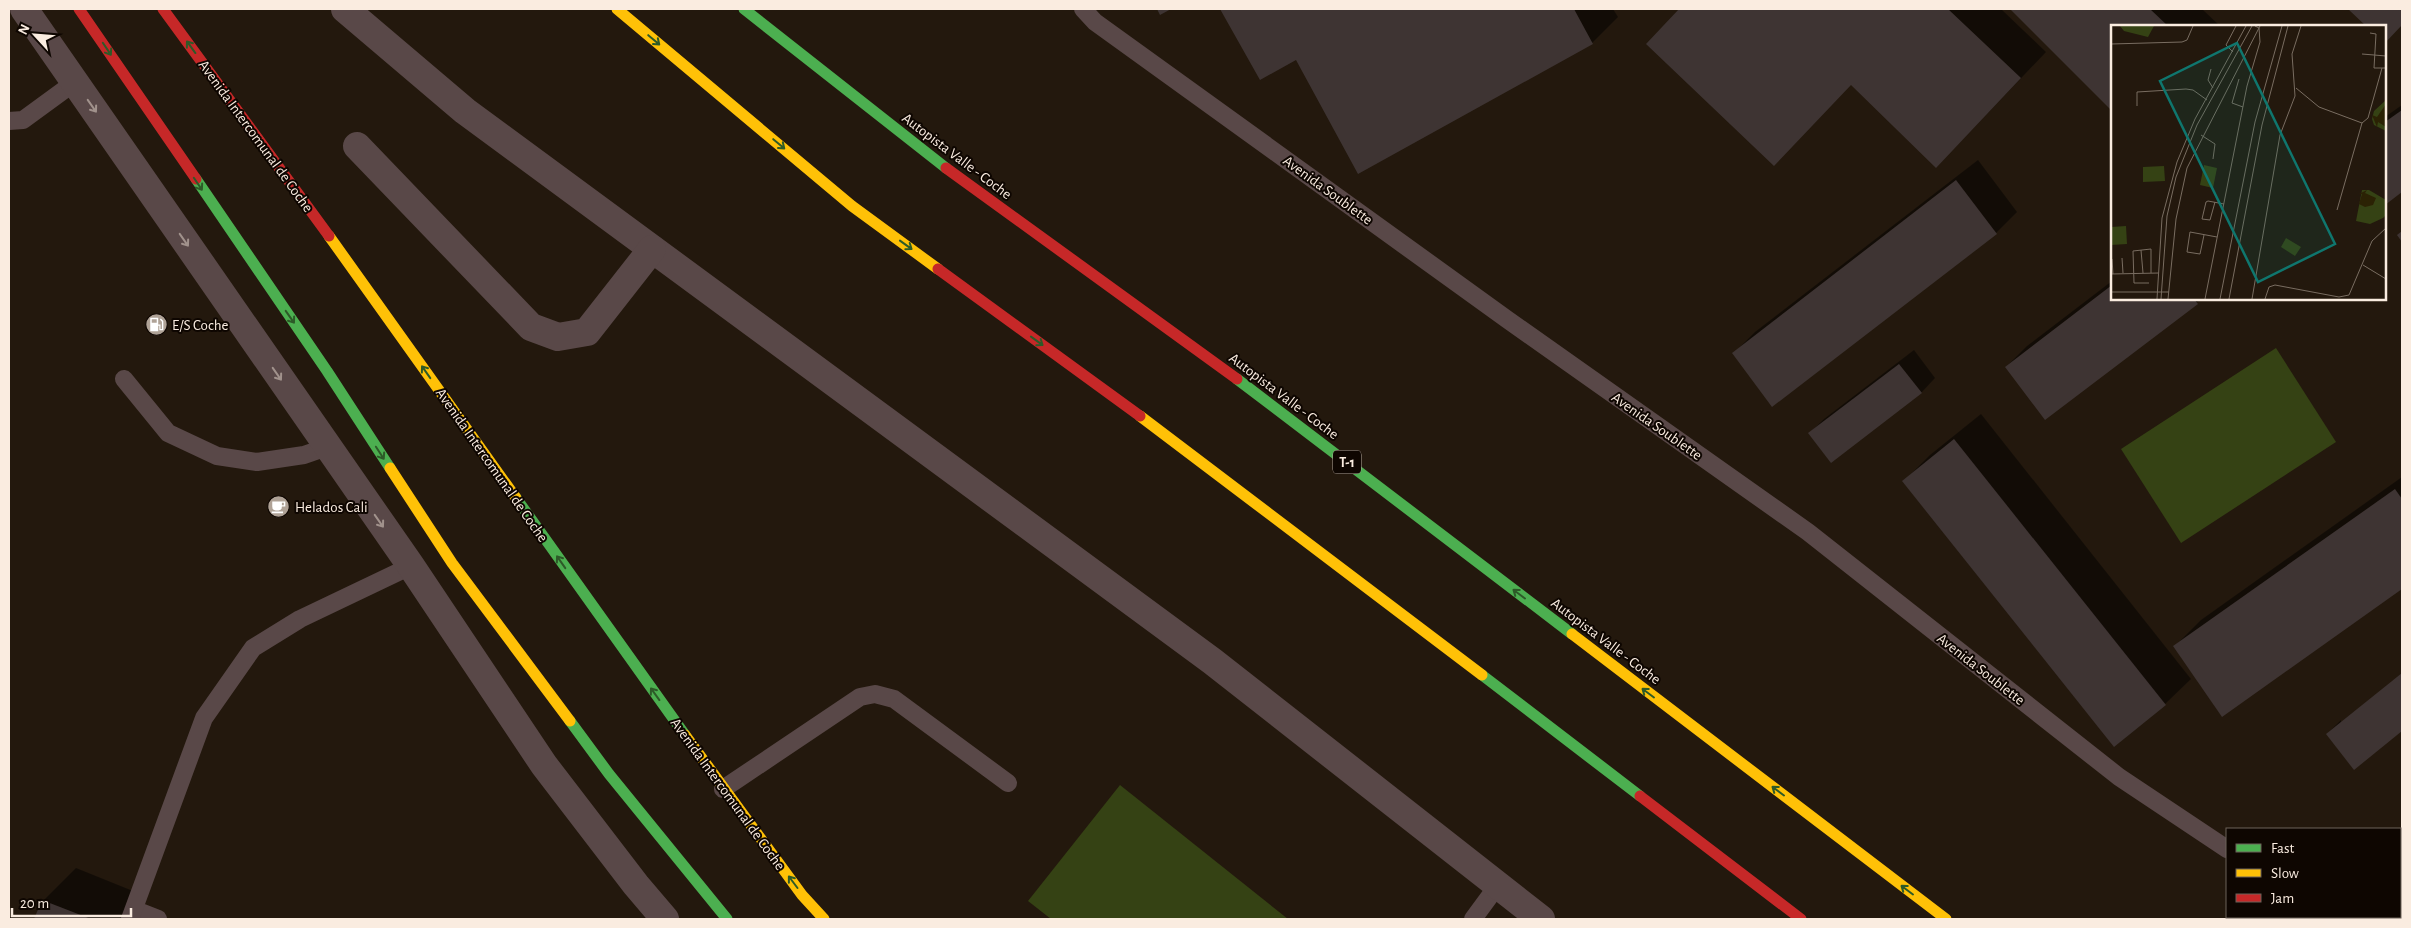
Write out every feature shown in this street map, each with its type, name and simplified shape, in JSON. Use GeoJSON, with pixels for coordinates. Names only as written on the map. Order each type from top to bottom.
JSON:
{"type":"FeatureCollection","features":[{"type":"Feature","properties":{"kind":"main road"},"geometry":{"type":"LineString","coordinates":[[79,9],[327,371],[452,563],[609,774],[727,919]]}},
{"type":"Feature","properties":{"kind":"main road","name":"Avenida Intercomunal de Coche"},"geometry":{"type":"LineString","coordinates":[[163,9],[309,208],[723,789],[802,895],[824,919]]}},
{"type":"Feature","properties":{"kind":"main road"},"geometry":{"type":"LineString","coordinates":[[617,9],[852,206],[1206,464],[1801,919]]}},
{"type":"Feature","properties":{"kind":"main road","name":"Autopista Valle - Coche"},"geometry":{"type":"LineString","coordinates":[[744,9],[913,144],[1260,396],[1946,919]]}},
{"type":"Feature","properties":{"kind":"street"},"geometry":{"type":"LineString","coordinates":[[24,9],[411,566],[544,765],[636,885],[665,919]]}},
{"type":"Feature","properties":{"kind":"street"},"geometry":{"type":"LineString","coordinates":[[345,9],[465,111],[1212,662],[1541,919]]}},
{"type":"Feature","properties":{"kind":"street"},"geometry":{"type":"LineString","coordinates":[[357,146],[531,326],[558,337],[587,332],[652,249]]}},
{"type":"Feature","properties":{"kind":"lane","name":"Avenida Soublette"},"geometry":{"type":"LineString","coordinates":[[1083,9],[1095,22],[1427,262],[1808,532],[2120,777],[2226,848]]}},
{"type":"Feature","properties":{"kind":"lane"},"geometry":{"type":"LineString","coordinates":[[9,121],[23,120],[75,82]]}},
{"type":"Feature","properties":{"kind":"lane"},"geometry":{"type":"LineString","coordinates":[[124,379],[168,433],[217,456],[257,462],[304,455],[327,447]]}},
{"type":"Feature","properties":{"kind":"lane"},"geometry":{"type":"LineString","coordinates":[[158,919],[132,914],[204,718],[253,648],[300,619],[411,566]]}},
{"type":"Feature","properties":{"kind":"lane"},"geometry":{"type":"LineString","coordinates":[[723,789],[860,697],[875,694],[894,699],[1008,783]]}},
{"type":"Feature","properties":{"kind":"lane"},"geometry":{"type":"LineString","coordinates":[[1473,919],[1498,884]]}},
{"type":"Feature","properties":{"kind":"green space"},"geometry":{"type":"Polygon","coordinates":[[[2276,348],[2336,442],[2181,543],[2121,449],[2276,348]]]}},
{"type":"Feature","properties":{"kind":"green space"},"geometry":{"type":"Polygon","coordinates":[[[1120,785],[1288,919],[1051,919],[1028,901],[1120,785]]]}},
{"type":"Feature","properties":{"kind":"building"},"geometry":{"type":"Polygon","coordinates":[[[1157,9],[1171,9],[1160,15],[1157,9]]]}},
{"type":"Feature","properties":{"kind":"building"},"geometry":{"type":"Polygon","coordinates":[[[1220,9],[1574,9],[1593,44],[1358,174],[1296,60],[1260,80],[1220,9]]]}},
{"type":"Feature","properties":{"kind":"building"},"geometry":{"type":"Polygon","coordinates":[[[1679,9],[1948,9],[2021,78],[1936,168],[1851,85],[1774,166],[1646,44],[1679,9]]]}},
{"type":"Feature","properties":{"kind":"building"},"geometry":{"type":"Polygon","coordinates":[[[2010,9],[2150,9],[2167,25],[2111,25],[2111,110],[2010,9]]]}},
{"type":"Feature","properties":{"kind":"building"},"geometry":{"type":"Polygon","coordinates":[[[2348,9],[2402,9],[2402,25],[2386,42],[2386,25],[2365,25],[2348,9]]]}},
{"type":"Feature","properties":{"kind":"building"},"geometry":{"type":"Polygon","coordinates":[[[2402,110],[2402,192],[2386,204],[2386,121],[2402,110]]]}},
{"type":"Feature","properties":{"kind":"building"},"geometry":{"type":"Polygon","coordinates":[[[1956,180],[1997,234],[1772,407],[1732,353],[1956,180]]]}},
{"type":"Feature","properties":{"kind":"building"},"geometry":{"type":"Polygon","coordinates":[[[2402,231],[2402,242],[2397,235],[2402,231]]]}},
{"type":"Feature","properties":{"kind":"building"},"geometry":{"type":"Polygon","coordinates":[[[2111,286],[2111,300],[2195,300],[2198,304],[2045,420],[2005,367],[2111,286]]]}},
{"type":"Feature","properties":{"kind":"building"},"geometry":{"type":"Polygon","coordinates":[[[1899,364],[1922,393],[1831,463],[1808,433],[1899,364]]]}},
{"type":"Feature","properties":{"kind":"building"},"geometry":{"type":"Polygon","coordinates":[[[1954,439],[2166,705],[2114,747],[1902,481],[1954,439]]]}},
{"type":"Feature","properties":{"kind":"building"},"geometry":{"type":"Polygon","coordinates":[[[2395,489],[2402,499],[2402,589],[2222,717],[2173,646],[2395,489]]]}},
{"type":"Feature","properties":{"kind":"building"},"geometry":{"type":"Polygon","coordinates":[[[2402,673],[2402,731],[2354,770],[2326,734],[2402,673]]]}},
{"type":"Feature","properties":{"kind":"building"},"geometry":{"type":"Polygon","coordinates":[[[42,900],[91,919],[34,919],[42,900]]]}},
{"type":"Feature","properties":{"kind":"traffic: fast"},"geometry":{"type":"LineString","coordinates":[[744,9],[946,168]]}},
{"type":"Feature","properties":{"kind":"traffic: fast"},"geometry":{"type":"LineString","coordinates":[[196,179],[327,371],[390,468]]}},
{"type":"Feature","properties":{"kind":"traffic: fast"},"geometry":{"type":"LineString","coordinates":[[1237,379],[1572,634]]}},
{"type":"Feature","properties":{"kind":"traffic: fast"},"geometry":{"type":"LineString","coordinates":[[516,498],[685,735]]}},
{"type":"Feature","properties":{"kind":"traffic: fast"},"geometry":{"type":"LineString","coordinates":[[1482,675],[1640,796]]}},
{"type":"Feature","properties":{"kind":"traffic: fast"},"geometry":{"type":"LineString","coordinates":[[570,721],[609,774],[727,919]]}},
{"type":"Feature","properties":{"kind":"traffic: slow"},"geometry":{"type":"LineString","coordinates":[[617,9],[852,206],[938,269]]}},
{"type":"Feature","properties":{"kind":"traffic: slow"},"geometry":{"type":"LineString","coordinates":[[329,236],[516,498]]}},
{"type":"Feature","properties":{"kind":"traffic: slow"},"geometry":{"type":"LineString","coordinates":[[1140,416],[1482,675]]}},
{"type":"Feature","properties":{"kind":"traffic: slow"},"geometry":{"type":"LineString","coordinates":[[390,468],[452,563],[570,721]]}},
{"type":"Feature","properties":{"kind":"traffic: slow"},"geometry":{"type":"LineString","coordinates":[[1572,634],[1946,919]]}},
{"type":"Feature","properties":{"kind":"traffic: slow"},"geometry":{"type":"LineString","coordinates":[[685,735],[802,895],[824,919]]}},
{"type":"Feature","properties":{"kind":"traffic: jam"},"geometry":{"type":"LineString","coordinates":[[79,9],[196,179]]}},
{"type":"Feature","properties":{"kind":"traffic: jam"},"geometry":{"type":"LineString","coordinates":[[163,9],[329,236]]}},
{"type":"Feature","properties":{"kind":"traffic: jam"},"geometry":{"type":"LineString","coordinates":[[946,168],[1237,379]]}},
{"type":"Feature","properties":{"kind":"traffic: jam"},"geometry":{"type":"LineString","coordinates":[[938,269],[1140,416]]}},
{"type":"Feature","properties":{"kind":"traffic: jam"},"geometry":{"type":"LineString","coordinates":[[1640,796],[1801,919]]}},
{"type":"Feature","properties":{"kind":"place","name":"E/S Coche"},"geometry":{"type":"Point","coordinates":[156,325]}},
{"type":"Feature","properties":{"kind":"place","name":"Helados Cali"},"geometry":{"type":"Point","coordinates":[279,507]}}]}
